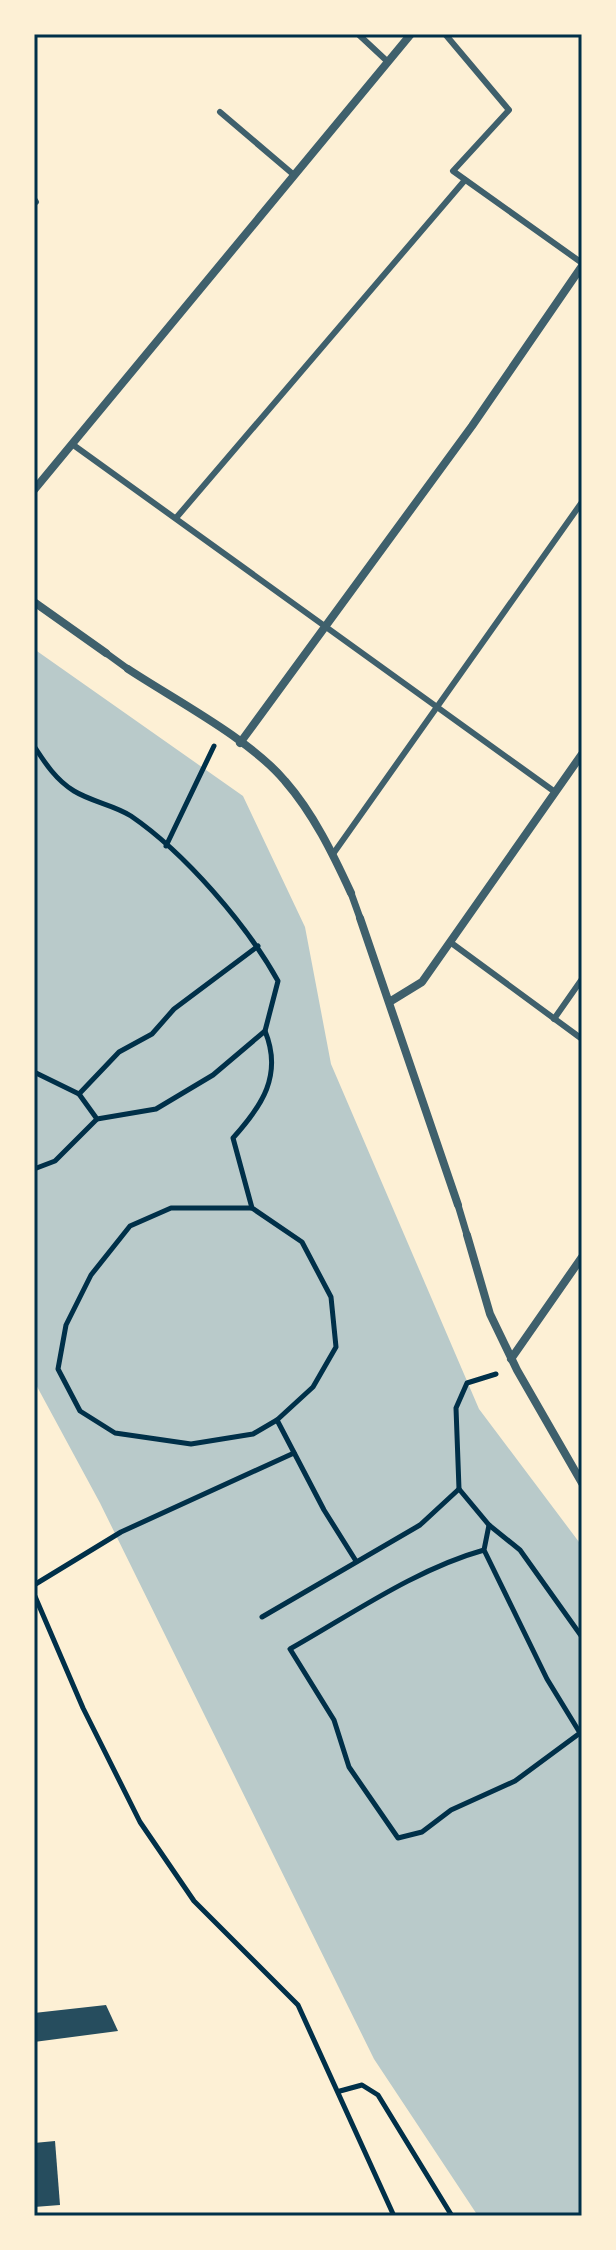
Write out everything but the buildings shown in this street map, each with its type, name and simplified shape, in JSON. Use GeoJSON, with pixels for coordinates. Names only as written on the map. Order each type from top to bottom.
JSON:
{"type":"FeatureCollection","features":[{"type":"Feature","properties":{"kind":"street"},"geometry":{"type":"LineString","coordinates":[[34,490],[411,34]]}},
{"type":"Feature","properties":{"kind":"street"},"geometry":{"type":"LineString","coordinates":[[240,743],[472,426],[582,264]]}},
{"type":"Feature","properties":{"kind":"street"},"geometry":{"type":"LineString","coordinates":[[34,602],[240,743],[283,779],[333,854],[351,893],[391,1001],[490,1314],[511,1359],[582,1483]]}},
{"type":"Feature","properties":{"kind":"street"},"geometry":{"type":"LineString","coordinates":[[391,1001],[422,982],[582,754]]}},
{"type":"Feature","properties":{"kind":"street"},"geometry":{"type":"LineString","coordinates":[[511,1359],[582,1257]]}},
{"type":"Feature","properties":{"kind":"lane"},"geometry":{"type":"LineString","coordinates":[[358,34],[388,62]]}},
{"type":"Feature","properties":{"kind":"lane"},"geometry":{"type":"LineString","coordinates":[[445,34],[509,110],[453,171],[582,264]]}},
{"type":"Feature","properties":{"kind":"lane"},"geometry":{"type":"LineString","coordinates":[[220,112],[294,175]]}},
{"type":"Feature","properties":{"kind":"lane"},"geometry":{"type":"LineString","coordinates":[[176,518],[465,180]]}},
{"type":"Feature","properties":{"kind":"lane"},"geometry":{"type":"LineString","coordinates":[[72,444],[555,792]]}},
{"type":"Feature","properties":{"kind":"lane"},"geometry":{"type":"LineString","coordinates":[[333,854],[582,502]]}},
{"type":"Feature","properties":{"kind":"lane"},"geometry":{"type":"LineString","coordinates":[[450,942],[582,1039]]}},
{"type":"Feature","properties":{"kind":"lane"},"geometry":{"type":"LineString","coordinates":[[554,1019],[582,979]]}},
{"type":"Feature","properties":{"kind":"path"},"geometry":{"type":"LineString","coordinates":[[166,846],[221,731]]}},
{"type":"Feature","properties":{"kind":"path"},"geometry":{"type":"LineString","coordinates":[[34,746],[52,773],[74,791],[130,815],[166,846],[214,894],[258,946],[278,981],[265,1031],[213,1075],[156,1109],[97,1119],[55,1161],[34,1169]]}},
{"type":"Feature","properties":{"kind":"path"},"geometry":{"type":"LineString","coordinates":[[79,1094],[119,1052],[152,1034],[174,1009],[258,946]]}},
{"type":"Feature","properties":{"kind":"path"},"geometry":{"type":"LineString","coordinates":[[252,1208],[233,1138],[260,1108],[272,1080],[270,1044],[265,1031]]}},
{"type":"Feature","properties":{"kind":"path"},"geometry":{"type":"LineString","coordinates":[[34,1072],[79,1094],[97,1119]]}},
{"type":"Feature","properties":{"kind":"path"},"geometry":{"type":"LineString","coordinates":[[171,1208],[252,1208],[302,1242],[331,1297],[336,1347],[313,1387],[277,1420],[253,1434],[191,1444],[115,1433],[80,1411],[58,1369],[66,1325],[91,1275],[130,1226],[171,1208]]}},
{"type":"Feature","properties":{"kind":"path"},"geometry":{"type":"LineString","coordinates":[[517,1370],[467,1383],[456,1408],[459,1489],[489,1525],[520,1550],[582,1637]]}},
{"type":"Feature","properties":{"kind":"path"},"geometry":{"type":"LineString","coordinates":[[277,1420],[356,1561]]}},
{"type":"Feature","properties":{"kind":"path"},"geometry":{"type":"LineString","coordinates":[[34,1585],[121,1532],[294,1453]]}},
{"type":"Feature","properties":{"kind":"path"},"geometry":{"type":"LineString","coordinates":[[262,1617],[420,1525],[459,1489]]}},
{"type":"Feature","properties":{"kind":"path"},"geometry":{"type":"LineString","coordinates":[[484,1550],[462,1556],[400,1587],[290,1649],[334,1720],[349,1767],[398,1838],[422,1832],[451,1810],[515,1781],[580,1733],[547,1679],[484,1550],[489,1525]]}},
{"type":"Feature","properties":{"kind":"path"},"geometry":{"type":"LineString","coordinates":[[34,1594],[83,1708],[140,1822],[194,1901],[298,2005],[340,2091],[394,2216]]}},
{"type":"Feature","properties":{"kind":"path"},"geometry":{"type":"LineString","coordinates":[[340,2091],[362,2085],[378,2095],[452,2216]]}},
{"type":"Feature","properties":{"kind":"shaded area"},"geometry":{"type":"Polygon","coordinates":[[[34,649],[243,796],[305,927],[331,1064],[479,1409],[582,1546],[582,2216],[478,2216],[374,2059],[100,1503],[34,1381],[34,649]]]}}]}
